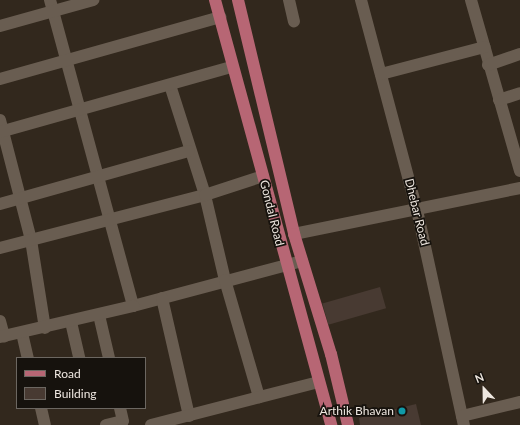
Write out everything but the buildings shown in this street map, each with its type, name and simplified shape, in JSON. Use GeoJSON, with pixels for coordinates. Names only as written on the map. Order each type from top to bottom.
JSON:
{"type":"FeatureCollection","features":[{"type":"Feature","properties":{"kind":"main road","name":"Gondal Road"},"geometry":{"type":"LineString","coordinates":[[215,0],[232,67],[263,176],[285,265],[331,425]]}},
{"type":"Feature","properties":{"kind":"main road","name":"Gondal Road"},"geometry":{"type":"LineString","coordinates":[[238,0],[294,234],[348,425]]}},
{"type":"Feature","properties":{"kind":"street"},"geometry":{"type":"LineString","coordinates":[[0,26],[51,5],[93,0]]}},
{"type":"Feature","properties":{"kind":"street"},"geometry":{"type":"LineString","coordinates":[[289,0],[294,21]]}},
{"type":"Feature","properties":{"kind":"street","name":"Dhebar Road"},"geometry":{"type":"LineString","coordinates":[[361,0],[417,210],[463,420]]}},
{"type":"Feature","properties":{"kind":"street"},"geometry":{"type":"LineString","coordinates":[[471,0],[485,47],[488,65],[520,171]]}},
{"type":"Feature","properties":{"kind":"street"},"geometry":{"type":"LineString","coordinates":[[51,5],[111,219],[132,306]]}},
{"type":"Feature","properties":{"kind":"street"},"geometry":{"type":"LineString","coordinates":[[0,79],[67,58],[220,17]]}},
{"type":"Feature","properties":{"kind":"street"},"geometry":{"type":"LineString","coordinates":[[381,74],[485,47]]}},
{"type":"Feature","properties":{"kind":"street"},"geometry":{"type":"LineString","coordinates":[[488,65],[520,54]]}},
{"type":"Feature","properties":{"kind":"street"},"geometry":{"type":"LineString","coordinates":[[45,328],[31,240],[1,128],[170,86],[232,67]]}},
{"type":"Feature","properties":{"kind":"street"},"geometry":{"type":"LineString","coordinates":[[170,86],[189,151],[205,195],[225,280],[259,397]]}},
{"type":"Feature","properties":{"kind":"street"},"geometry":{"type":"LineString","coordinates":[[499,100],[520,93]]}},
{"type":"Feature","properties":{"kind":"street"},"geometry":{"type":"LineString","coordinates":[[0,204],[189,151]]}},
{"type":"Feature","properties":{"kind":"street"},"geometry":{"type":"LineString","coordinates":[[0,248],[205,195],[263,176]]}},
{"type":"Feature","properties":{"kind":"street"},"geometry":{"type":"LineString","coordinates":[[294,234],[520,188]]}},
{"type":"Feature","properties":{"kind":"street"},"geometry":{"type":"LineString","coordinates":[[0,321],[2,337],[99,315],[225,280],[302,261]]}},
{"type":"Feature","properties":{"kind":"street"},"geometry":{"type":"LineString","coordinates":[[162,298],[189,416]]}},
{"type":"Feature","properties":{"kind":"street"},"geometry":{"type":"LineString","coordinates":[[99,315],[109,357]]}},
{"type":"Feature","properties":{"kind":"street"},"geometry":{"type":"LineString","coordinates":[[71,322],[79,357]]}},
{"type":"Feature","properties":{"kind":"street"},"geometry":{"type":"LineString","coordinates":[[22,333],[28,357]]}},
{"type":"Feature","properties":{"kind":"street"},"geometry":{"type":"LineString","coordinates":[[151,425],[318,382]]}},
{"type":"Feature","properties":{"kind":"street"},"geometry":{"type":"LineString","coordinates":[[463,420],[520,402]]}},
{"type":"Feature","properties":{"kind":"street"},"geometry":{"type":"LineString","coordinates":[[41,409],[45,425]]}},
{"type":"Feature","properties":{"kind":"street"},"geometry":{"type":"LineString","coordinates":[[106,425],[124,423],[120,409]]}},
{"type":"Feature","properties":{"kind":"place","name":"Arthik Bhavan"},"geometry":{"type":"Point","coordinates":[402,411]}}]}
